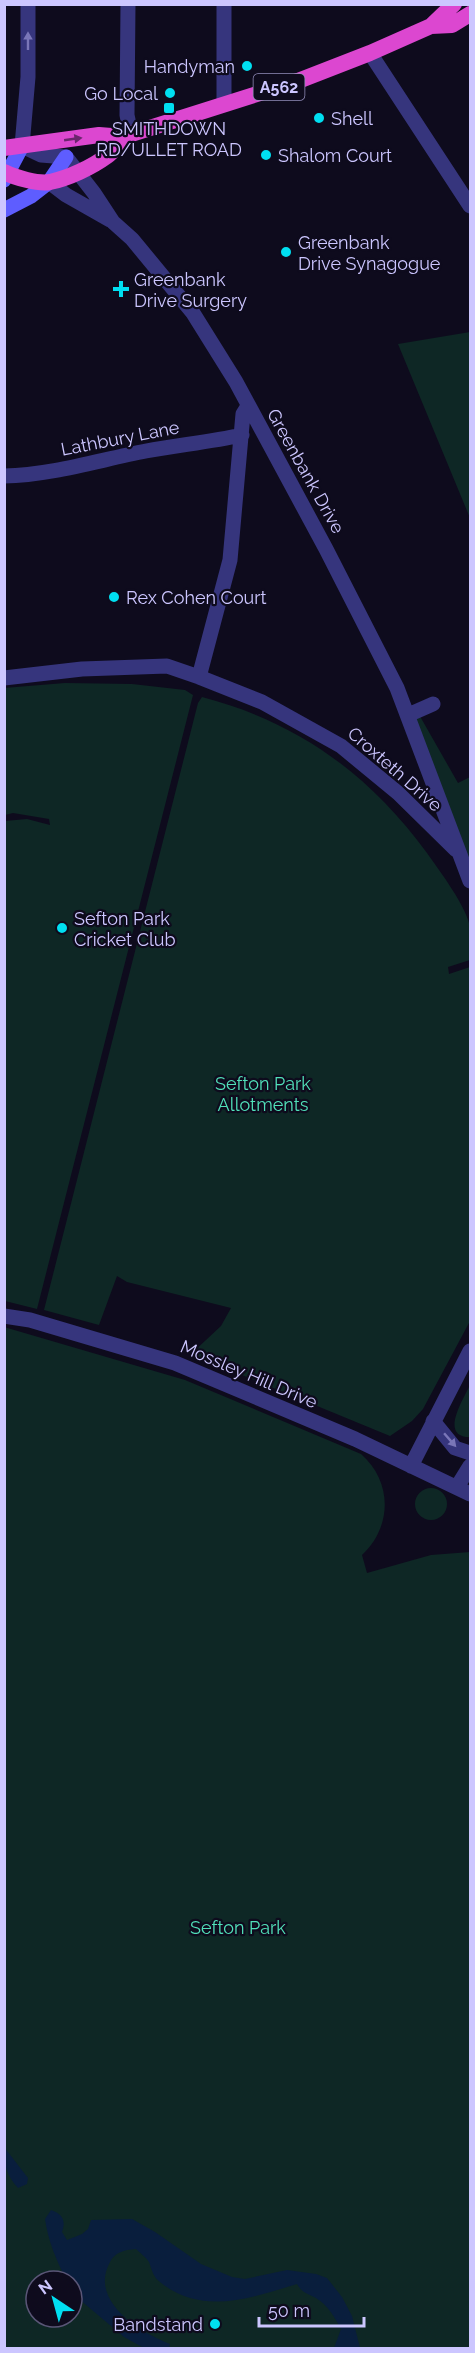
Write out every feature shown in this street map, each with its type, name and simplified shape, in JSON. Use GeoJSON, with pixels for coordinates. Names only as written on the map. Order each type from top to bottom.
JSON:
{"type":"FeatureCollection","features":[{"type":"Feature","properties":{"kind":"highway","name":"A562"},"geometry":{"type":"LineString","coordinates":[[4,148],[99,135],[128,136],[224,103],[298,81],[370,53],[431,26],[454,4]]}},
{"type":"Feature","properties":{"kind":"highway","name":"A562"},"geometry":{"type":"LineString","coordinates":[[431,26],[453,26],[471,14]]}},
{"type":"Feature","properties":{"kind":"highway","name":"A562"},"geometry":{"type":"LineString","coordinates":[[49,182],[78,172],[109,155],[128,136]]}},
{"type":"Feature","properties":{"kind":"highway"},"geometry":{"type":"LineString","coordinates":[[6,175],[49,182]]}},
{"type":"Feature","properties":{"kind":"main road"},"geometry":{"type":"LineString","coordinates":[[6,175],[22,146]]}},
{"type":"Feature","properties":{"kind":"main road"},"geometry":{"type":"LineString","coordinates":[[4,210],[31,196],[49,182],[66,158]]}},
{"type":"Feature","properties":{"kind":"street"},"geometry":{"type":"LineString","coordinates":[[28,4],[28,77],[22,146],[41,155],[66,158]]}},
{"type":"Feature","properties":{"kind":"street"},"geometry":{"type":"LineString","coordinates":[[128,4],[128,136]]}},
{"type":"Feature","properties":{"kind":"street"},"geometry":{"type":"LineString","coordinates":[[224,4],[224,103]]}},
{"type":"Feature","properties":{"kind":"street"},"geometry":{"type":"LineString","coordinates":[[370,53],[471,206]]}},
{"type":"Feature","properties":{"kind":"street","name":"Greenbank Drive"},"geometry":{"type":"LineString","coordinates":[[66,158],[113,222],[132,239],[193,313],[248,406],[398,688],[471,881]]}},
{"type":"Feature","properties":{"kind":"street"},"geometry":{"type":"LineString","coordinates":[[49,182],[66,195],[113,222]]}},
{"type":"Feature","properties":{"kind":"street"},"geometry":{"type":"LineString","coordinates":[[199,677],[230,560],[243,414],[248,406]]}},
{"type":"Feature","properties":{"kind":"street","name":"Lathbury Lane"},"geometry":{"type":"LineString","coordinates":[[4,476],[21,476],[85,465],[147,451],[242,435]]}},
{"type":"Feature","properties":{"kind":"street","name":"Croxteth Drive"},"geometry":{"type":"LineString","coordinates":[[4,678],[82,669],[167,666],[199,677],[262,702],[341,746],[398,793],[460,854]]}},
{"type":"Feature","properties":{"kind":"street"},"geometry":{"type":"LineString","coordinates":[[408,715],[433,704]]}},
{"type":"Feature","properties":{"kind":"street","name":"Mossley Hill Drive"},"geometry":{"type":"LineString","coordinates":[[4,1316],[30,1320],[174,1363],[355,1440],[464,1490]]}},
{"type":"Feature","properties":{"kind":"street"},"geometry":{"type":"LineString","coordinates":[[411,1466],[471,1351]]}},
{"type":"Feature","properties":{"kind":"street"},"geometry":{"type":"LineString","coordinates":[[433,1421],[455,1448],[471,1453]]}},
{"type":"Feature","properties":{"kind":"street"},"geometry":{"type":"LineString","coordinates":[[464,1490],[471,1466]]}},
{"type":"Feature","properties":{"kind":"green space"},"geometry":{"type":"Polygon","coordinates":[[[470,332],[470,518],[398,344],[470,332]]]}},
{"type":"Feature","properties":{"kind":"green space"},"geometry":{"type":"Polygon","coordinates":[[[65,683],[132,684],[185,690],[193,695],[37,1309],[5,1301],[5,821],[27,819],[50,825],[49,819],[13,813],[5,815],[4,688],[65,683]]]}},
{"type":"Feature","properties":{"kind":"green space","name":"Sefton Park Allotments"},"geometry":{"type":"Polygon","coordinates":[[[202,697],[270,721],[329,755],[356,776],[405,825],[427,853],[458,899],[468,919],[471,939],[470,960],[448,967],[449,974],[470,967],[470,1321],[423,1409],[412,1421],[390,1436],[191,1354],[221,1326],[231,1308],[127,1282],[117,1276],[99,1325],[44,1310],[198,703],[202,697]]]}},
{"type":"Feature","properties":{"kind":"green space"},"geometry":{"type":"Polygon","coordinates":[[[417,711],[458,783],[470,777],[470,892],[408,715],[417,711]]]}},
{"type":"Feature","properties":{"kind":"green space","name":"Sefton Park"},"geometry":{"type":"Polygon","coordinates":[[[4,1327],[185,1380],[361,1454],[379,1478],[385,1505],[379,1531],[372,1544],[362,1555],[367,1573],[431,1555],[470,1552],[470,2348],[5,2348],[4,1327]]]}},
{"type":"Feature","properties":{"kind":"green space"},"geometry":{"type":"Polygon","coordinates":[[[470,1385],[470,1437],[456,1431],[455,1425],[459,1408],[470,1385]]]}},
{"type":"Feature","properties":{"kind":"green space"},"geometry":{"type":"Polygon","coordinates":[[[431,1488],[442,1493],[447,1504],[442,1515],[431,1520],[420,1515],[415,1504],[420,1493],[431,1488]]]}},
{"type":"Feature","properties":{"kind":"water"},"geometry":{"type":"Polygon","coordinates":[[[4,2147],[28,2178],[27,2184],[18,2188],[8,2174],[4,2147]]]}},
{"type":"Feature","properties":{"kind":"water"},"geometry":{"type":"Polygon","coordinates":[[[51,2210],[58,2214],[62,2218],[64,2224],[62,2232],[67,2240],[88,2229],[91,2220],[132,2219],[201,2264],[232,2277],[245,2279],[287,2270],[327,2278],[342,2297],[352,2316],[360,2348],[334,2348],[341,2329],[336,2320],[324,2304],[303,2291],[297,2284],[227,2301],[193,2299],[160,2282],[154,2276],[146,2258],[136,2249],[132,2249],[120,2252],[111,2260],[105,2278],[106,2291],[112,2303],[133,2324],[170,2344],[169,2348],[144,2348],[124,2337],[84,2303],[84,2269],[61,2269],[48,2235],[45,2219],[51,2210]]]}},
{"type":"Feature","properties":{"kind":"place","name":"Handyman"},"geometry":{"type":"Point","coordinates":[247,66]}},
{"type":"Feature","properties":{"kind":"place","name":"Go Local"},"geometry":{"type":"Point","coordinates":[170,93]}},
{"type":"Feature","properties":{"kind":"place","name":"SMITHDOWN RD/ULLET ROAD"},"geometry":{"type":"Point","coordinates":[169,108]}},
{"type":"Feature","properties":{"kind":"place","name":"Shell"},"geometry":{"type":"Point","coordinates":[319,118]}},
{"type":"Feature","properties":{"kind":"place","name":"Shalom Court"},"geometry":{"type":"Point","coordinates":[266,155]}},
{"type":"Feature","properties":{"kind":"place","name":"Greenbank Drive Synagogue"},"geometry":{"type":"Point","coordinates":[286,252]}},
{"type":"Feature","properties":{"kind":"place","name":"Greenbank Drive Surgery"},"geometry":{"type":"Point","coordinates":[121,289]}},
{"type":"Feature","properties":{"kind":"place","name":"Rex Cohen Court"},"geometry":{"type":"Point","coordinates":[114,597]}},
{"type":"Feature","properties":{"kind":"place","name":"Sefton Park Cricket Club"},"geometry":{"type":"Point","coordinates":[62,928]}},
{"type":"Feature","properties":{"kind":"place","name":"Bandstand"},"geometry":{"type":"Point","coordinates":[215,2324]}}]}
